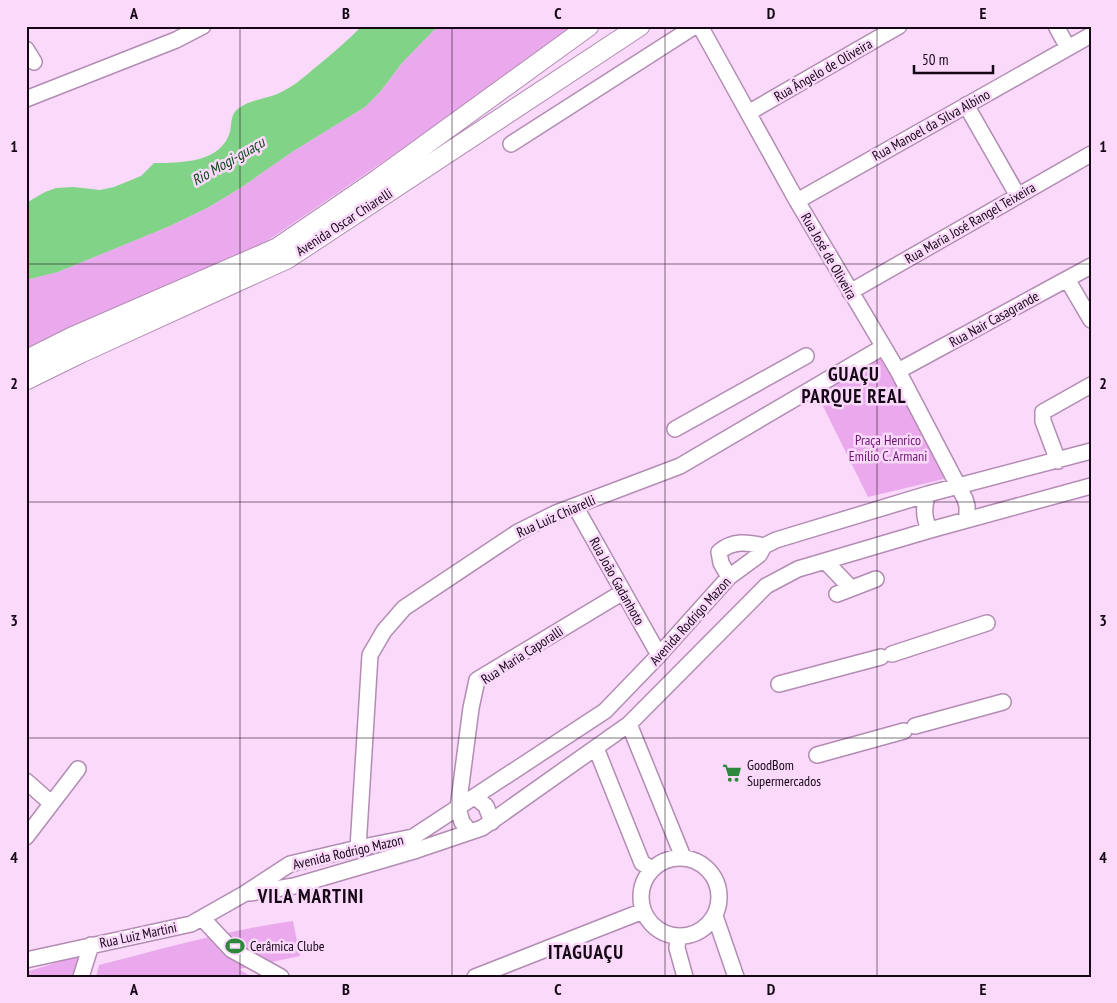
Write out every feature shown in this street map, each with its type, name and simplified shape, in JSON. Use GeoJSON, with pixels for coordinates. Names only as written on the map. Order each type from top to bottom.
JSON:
{"type":"FeatureCollection","features":[{"type":"Feature","properties":{"kind":"main road","name":"Avenida Oscar Chiarelli"},"geometry":{"type":"LineString","coordinates":[[26,380],[81,352],[287,260],[640,26]]}},
{"type":"Feature","properties":{"kind":"main road","name":"Avenida Oscar Chiarelli"},"geometry":{"type":"LineString","coordinates":[[26,360],[72,337],[277,248],[378,179],[583,30]]}},
{"type":"Feature","properties":{"kind":"main road"},"geometry":{"type":"LineString","coordinates":[[583,30],[574,42],[581,55],[590,60]]}},
{"type":"Feature","properties":{"kind":"street"},"geometry":{"type":"LineString","coordinates":[[32,97],[176,40],[202,26]]}},
{"type":"Feature","properties":{"kind":"street"},"geometry":{"type":"LineString","coordinates":[[511,144],[695,26]]}},
{"type":"Feature","properties":{"kind":"street","name":"Rua José de Oliveira"},"geometry":{"type":"LineString","coordinates":[[700,26],[797,201],[898,371],[957,486]]}},
{"type":"Feature","properties":{"kind":"street","name":"Rua Ângelo de Oliveira"},"geometry":{"type":"LineString","coordinates":[[748,113],[899,26]]}},
{"type":"Feature","properties":{"kind":"street"},"geometry":{"type":"LineString","coordinates":[[1056,26],[1068,48]]}},
{"type":"Feature","properties":{"kind":"street","name":"Rua Manoel da Silva Albino"},"geometry":{"type":"LineString","coordinates":[[797,201],[1091,35]]}},
{"type":"Feature","properties":{"kind":"street"},"geometry":{"type":"LineString","coordinates":[[966,105],[1018,196]]}},
{"type":"Feature","properties":{"kind":"street","name":"Rua Maria José Rangel Teixeira"},"geometry":{"type":"LineString","coordinates":[[850,292],[1091,154]]}},
{"type":"Feature","properties":{"kind":"street","name":"Rua Nair Casagrande"},"geometry":{"type":"LineString","coordinates":[[898,371],[1091,266]]}},
{"type":"Feature","properties":{"kind":"street"},"geometry":{"type":"LineString","coordinates":[[1067,279],[1091,320]]}},
{"type":"Feature","properties":{"kind":"street","name":"Rua Luiz Chiarelli"},"geometry":{"type":"LineString","coordinates":[[358,848],[370,656],[384,631],[404,608],[518,532],[575,506],[680,466],[883,347]]}},
{"type":"Feature","properties":{"kind":"street"},"geometry":{"type":"LineString","coordinates":[[675,429],[806,356]]}},
{"type":"Feature","properties":{"kind":"street"},"geometry":{"type":"LineString","coordinates":[[1058,461],[1043,421],[1043,412],[1091,385]]}},
{"type":"Feature","properties":{"kind":"street","name":"Avenida Rodrigo Mazon"},"geometry":{"type":"LineString","coordinates":[[244,894],[290,864],[414,837],[605,711],[659,655],[729,576],[759,555],[764,546],[776,540],[928,494],[1091,451]]}},
{"type":"Feature","properties":{"kind":"street"},"geometry":{"type":"LineString","coordinates":[[957,486],[965,499],[967,520]]}},
{"type":"Feature","properties":{"kind":"street","name":"Avenida Rodrigo Mazon"},"geometry":{"type":"LineString","coordinates":[[244,894],[294,886],[417,850],[482,828],[629,724],[766,586],[798,569],[930,530],[1091,486]]}},
{"type":"Feature","properties":{"kind":"street"},"geometry":{"type":"LineString","coordinates":[[928,494],[925,500],[924,514],[930,530]]}},
{"type":"Feature","properties":{"kind":"street","name":"Rua João Gadanhoto"},"geometry":{"type":"LineString","coordinates":[[575,506],[659,655]]}},
{"type":"Feature","properties":{"kind":"street"},"geometry":{"type":"LineString","coordinates":[[729,576],[721,563],[718,552],[726,546],[738,542],[764,546]]}},
{"type":"Feature","properties":{"kind":"street"},"geometry":{"type":"LineString","coordinates":[[829,560],[849,589],[876,579]]}},
{"type":"Feature","properties":{"kind":"street","name":"Rua Maria Caporalli"},"geometry":{"type":"LineString","coordinates":[[458,808],[471,708],[478,680],[623,592]]}},
{"type":"Feature","properties":{"kind":"street"},"geometry":{"type":"LineString","coordinates":[[779,684],[886,656],[987,623]]}},
{"type":"Feature","properties":{"kind":"street"},"geometry":{"type":"LineString","coordinates":[[817,755],[1003,702]]}},
{"type":"Feature","properties":{"kind":"street"},"geometry":{"type":"LineString","coordinates":[[629,724],[683,858]]}},
{"type":"Feature","properties":{"kind":"street"},"geometry":{"type":"LineString","coordinates":[[596,748],[642,863],[652,869]]}},
{"type":"Feature","properties":{"kind":"street"},"geometry":{"type":"LineString","coordinates":[[26,837],[78,768]]}},
{"type":"Feature","properties":{"kind":"street"},"geometry":{"type":"LineString","coordinates":[[26,782],[51,803]]}},
{"type":"Feature","properties":{"kind":"street"},"geometry":{"type":"LineString","coordinates":[[475,797],[486,806],[492,822]]}},
{"type":"Feature","properties":{"kind":"street"},"geometry":{"type":"LineString","coordinates":[[458,808],[462,822],[470,832]]}},
{"type":"Feature","properties":{"kind":"street"},"geometry":{"type":"LineString","coordinates":[[683,858],[696,860],[707,868],[715,878],[719,891],[719,904],[715,916],[707,926],[696,933],[678,937],[658,930],[649,922],[643,911],[640,898],[642,885],[652,869],[669,859],[683,858]]}},
{"type":"Feature","properties":{"kind":"street","name":"Rua Luiz Martini"},"geometry":{"type":"LineString","coordinates":[[26,960],[191,924],[244,894]]}},
{"type":"Feature","properties":{"kind":"street"},"geometry":{"type":"LineString","coordinates":[[475,977],[643,911]]}},
{"type":"Feature","properties":{"kind":"street"},"geometry":{"type":"LineString","coordinates":[[715,916],[736,977]]}},
{"type":"Feature","properties":{"kind":"street"},"geometry":{"type":"LineString","coordinates":[[202,918],[232,950],[281,977]]}},
{"type":"Feature","properties":{"kind":"street"},"geometry":{"type":"LineString","coordinates":[[678,937],[677,948],[685,977]]}},
{"type":"Feature","properties":{"kind":"street"},"geometry":{"type":"LineString","coordinates":[[81,977],[91,945]]}},
{"type":"Feature","properties":{"kind":"green space"},"geometry":{"type":"Polygon","coordinates":[[[438,26],[583,26],[264,243],[26,350],[26,280],[58,272],[170,226],[209,207],[242,187],[292,152],[365,107],[380,92],[402,63],[438,26]]]}},
{"type":"Feature","properties":{"kind":"green space","name":"Praça Henrico Emílio C. Armani"},"geometry":{"type":"Polygon","coordinates":[[[881,351],[948,478],[868,497],[815,390],[881,351]]]}},
{"type":"Feature","properties":{"kind":"green space","name":"Cerâmica Clube"},"geometry":{"type":"Polygon","coordinates":[[[293,921],[300,956],[239,969],[251,977],[96,977],[99,965],[171,946],[293,921]]]}},
{"type":"Feature","properties":{"kind":"green space"},"geometry":{"type":"Polygon","coordinates":[[[78,956],[73,977],[26,977],[26,972],[78,956]]]}},
{"type":"Feature","properties":{"kind":"water","name":"Rio Mogi-guaçu"},"geometry":{"type":"Polygon","coordinates":[[[362,26],[438,26],[402,63],[380,92],[365,107],[292,152],[242,187],[209,207],[170,226],[58,272],[26,280],[26,203],[56,188],[74,187],[100,190],[114,187],[141,176],[154,163],[176,163],[209,155],[218,150],[225,142],[236,110],[250,102],[280,93],[294,85],[362,26]]]}},
{"type":"Feature","properties":{"kind":"place","name":"GoodBom Supermercados"},"geometry":{"type":"Point","coordinates":[732,773]}},
{"type":"Feature","properties":{"kind":"place","name":"Cerâmica Clube"},"geometry":{"type":"Point","coordinates":[235,946]}},
{"type":"Feature","properties":{"kind":"district","name":"GUAÇU PARQUE REAL"},"geometry":{"type":"Point","coordinates":[854,385]}},
{"type":"Feature","properties":{"kind":"district","name":"VILA MARTINI"},"geometry":{"type":"Point","coordinates":[311,896]}},
{"type":"Feature","properties":{"kind":"district","name":"ITAGUAÇU"},"geometry":{"type":"Point","coordinates":[586,952]}}]}
